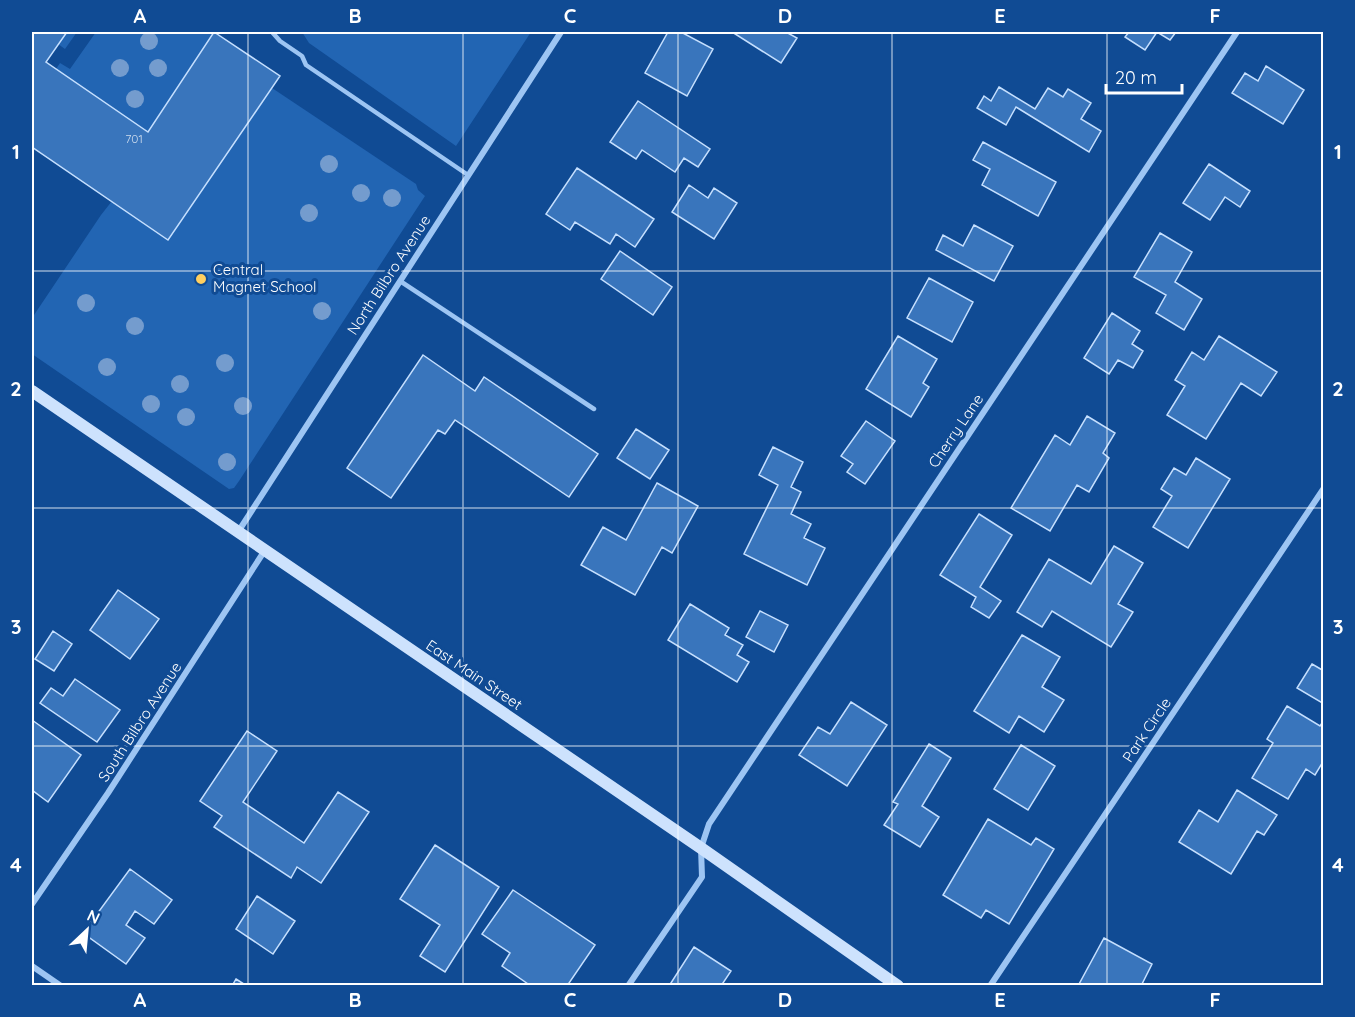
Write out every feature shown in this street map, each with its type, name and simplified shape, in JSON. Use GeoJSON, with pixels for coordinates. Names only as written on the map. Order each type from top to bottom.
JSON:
{"type":"FeatureCollection","features":[{"type":"Feature","properties":{"kind":"street","name":"North Bilbro Avenue"},"geometry":{"type":"LineString","coordinates":[[238,532],[561,32]]}},
{"type":"Feature","properties":{"kind":"street","name":"Cherry Lane"},"geometry":{"type":"LineString","coordinates":[[701,848],[709,824],[1237,32]]}},
{"type":"Feature","properties":{"kind":"street","name":"East Main Street"},"geometry":{"type":"LineString","coordinates":[[32,391],[701,848],[898,986]]}},
{"type":"Feature","properties":{"kind":"street","name":"Park Circle"},"geometry":{"type":"LineString","coordinates":[[990,986],[1323,488]]}},
{"type":"Feature","properties":{"kind":"street","name":"South Bilbro Avenue"},"geometry":{"type":"LineString","coordinates":[[32,904],[108,793],[265,550]]}},
{"type":"Feature","properties":{"kind":"street"},"geometry":{"type":"LineString","coordinates":[[628,986],[702,877],[701,848]]}},
{"type":"Feature","properties":{"kind":"street"},"geometry":{"type":"LineString","coordinates":[[32,966],[61,986]]}},
{"type":"Feature","properties":{"kind":"lane"},"geometry":{"type":"LineString","coordinates":[[272,32],[280,41],[303,56],[306,65],[468,176]]}},
{"type":"Feature","properties":{"kind":"lane"},"geometry":{"type":"LineString","coordinates":[[400,280],[594,409]]}},
{"type":"Feature","properties":{"kind":"shaded area"},"geometry":{"type":"Polygon","coordinates":[[[67,32],[77,32],[65,49],[58,44],[67,32]]]}},
{"type":"Feature","properties":{"kind":"shaded area"},"geometry":{"type":"Polygon","coordinates":[[[96,32],[214,32],[148,132],[56,69],[60,63],[70,69],[96,32]]]}},
{"type":"Feature","properties":{"kind":"shaded area"},"geometry":{"type":"Polygon","coordinates":[[[302,32],[531,32],[456,146],[309,43],[302,32]]]}},
{"type":"Feature","properties":{"kind":"shaded area"},"geometry":{"type":"Polygon","coordinates":[[[272,88],[416,184],[418,190],[425,196],[239,481],[234,488],[229,489],[32,354],[32,318],[112,201],[168,239],[272,88]]]}},
{"type":"Feature","properties":{"kind":"building"},"geometry":{"type":"Polygon","coordinates":[[[32,32],[67,32],[46,62],[148,132],[214,32],[280,76],[168,240],[32,147],[32,32]]]}},
{"type":"Feature","properties":{"kind":"building"},"geometry":{"type":"Polygon","coordinates":[[[668,32],[681,32],[713,49],[687,96],[645,73],[668,32]]]}},
{"type":"Feature","properties":{"kind":"building"},"geometry":{"type":"Polygon","coordinates":[[[732,32],[786,32],[797,38],[781,63],[732,32]]]}},
{"type":"Feature","properties":{"kind":"building"},"geometry":{"type":"Polygon","coordinates":[[[1129,32],[1157,32],[1145,50],[1125,37],[1129,32]]]}},
{"type":"Feature","properties":{"kind":"building"},"geometry":{"type":"Polygon","coordinates":[[[1157,32],[1176,32],[1170,40],[1157,32]]]}},
{"type":"Feature","properties":{"kind":"building"},"geometry":{"type":"Polygon","coordinates":[[[1266,66],[1304,90],[1283,124],[1232,93],[1245,73],[1258,81],[1266,66]]]}},
{"type":"Feature","properties":{"kind":"building"},"geometry":{"type":"Polygon","coordinates":[[[999,87],[1035,109],[1048,88],[1063,97],[1068,89],[1091,103],[1081,119],[1101,131],[1089,152],[1016,107],[1006,125],[977,108],[984,96],[991,101],[999,87]]]}},
{"type":"Feature","properties":{"kind":"building"},"geometry":{"type":"Polygon","coordinates":[[[638,101],[710,149],[698,167],[684,158],[675,172],[642,150],[636,159],[610,142],[638,101]]]}},
{"type":"Feature","properties":{"kind":"building"},"geometry":{"type":"Polygon","coordinates":[[[983,142],[1056,182],[1038,216],[982,185],[990,169],[973,160],[983,142]]]}},
{"type":"Feature","properties":{"kind":"building"},"geometry":{"type":"Polygon","coordinates":[[[1209,164],[1250,191],[1240,207],[1225,197],[1210,220],[1183,203],[1209,164]]]}},
{"type":"Feature","properties":{"kind":"building"},"geometry":{"type":"Polygon","coordinates":[[[577,168],[654,219],[635,247],[616,234],[610,244],[575,222],[570,230],[546,214],[577,168]]]}},
{"type":"Feature","properties":{"kind":"building"},"geometry":{"type":"Polygon","coordinates":[[[689,185],[708,198],[714,188],[737,203],[714,239],[672,212],[689,185]]]}},
{"type":"Feature","properties":{"kind":"building"},"geometry":{"type":"Polygon","coordinates":[[[974,225],[1013,246],[994,281],[936,250],[943,235],[963,246],[974,225]]]}},
{"type":"Feature","properties":{"kind":"building"},"geometry":{"type":"Polygon","coordinates":[[[1160,233],[1192,252],[1175,282],[1202,299],[1184,330],[1156,313],[1166,295],[1134,277],[1160,233]]]}},
{"type":"Feature","properties":{"kind":"building"},"geometry":{"type":"Polygon","coordinates":[[[620,251],[672,287],[653,315],[601,279],[620,251]]]}},
{"type":"Feature","properties":{"kind":"building"},"geometry":{"type":"Polygon","coordinates":[[[929,278],[973,302],[952,342],[907,318],[929,278]]]}},
{"type":"Feature","properties":{"kind":"building"},"geometry":{"type":"Polygon","coordinates":[[[1112,313],[1140,331],[1132,344],[1143,351],[1133,368],[1118,360],[1109,374],[1084,358],[1112,313]]]}},
{"type":"Feature","properties":{"kind":"building"},"geometry":{"type":"Polygon","coordinates":[[[898,336],[937,359],[923,383],[929,387],[911,417],[866,389],[898,336]]]}},
{"type":"Feature","properties":{"kind":"building"},"geometry":{"type":"Polygon","coordinates":[[[1219,336],[1277,372],[1261,396],[1241,383],[1206,439],[1167,415],[1185,386],[1175,380],[1192,352],[1204,360],[1219,336]]]}},
{"type":"Feature","properties":{"kind":"building"},"geometry":{"type":"Polygon","coordinates":[[[423,355],[475,391],[484,377],[598,454],[569,497],[455,420],[445,434],[438,430],[391,498],[347,468],[423,355]]]}},
{"type":"Feature","properties":{"kind":"building"},"geometry":{"type":"Polygon","coordinates":[[[1087,416],[1115,433],[1103,453],[1109,458],[1089,492],[1077,485],[1050,531],[1011,508],[1055,435],[1070,445],[1087,416]]]}},
{"type":"Feature","properties":{"kind":"building"},"geometry":{"type":"Polygon","coordinates":[[[866,421],[895,441],[865,484],[847,472],[853,464],[841,456],[866,421]]]}},
{"type":"Feature","properties":{"kind":"building"},"geometry":{"type":"Polygon","coordinates":[[[636,429],[669,450],[650,479],[617,458],[636,429]]]}},
{"type":"Feature","properties":{"kind":"building"},"geometry":{"type":"Polygon","coordinates":[[[773,447],[803,462],[791,487],[801,492],[791,514],[811,524],[804,538],[825,548],[807,585],[744,554],[778,485],[759,475],[773,447]]]}},
{"type":"Feature","properties":{"kind":"building"},"geometry":{"type":"Polygon","coordinates":[[[1196,458],[1230,479],[1188,548],[1153,527],[1172,496],[1161,489],[1174,468],[1186,475],[1196,458]]]}},
{"type":"Feature","properties":{"kind":"building"},"geometry":{"type":"Polygon","coordinates":[[[657,483],[698,506],[672,553],[662,547],[635,595],[581,565],[603,527],[626,540],[657,483]]]}},
{"type":"Feature","properties":{"kind":"building"},"geometry":{"type":"Polygon","coordinates":[[[979,514],[1012,535],[980,587],[1001,601],[989,618],[971,607],[976,597],[940,575],[979,514]]]}},
{"type":"Feature","properties":{"kind":"building"},"geometry":{"type":"Polygon","coordinates":[[[1114,546],[1143,563],[1118,604],[1133,612],[1111,647],[1052,611],[1042,627],[1017,612],[1049,559],[1091,584],[1114,546]]]}},
{"type":"Feature","properties":{"kind":"building"},"geometry":{"type":"Polygon","coordinates":[[[118,590],[159,619],[130,659],[90,630],[118,590]]]}},
{"type":"Feature","properties":{"kind":"building"},"geometry":{"type":"Polygon","coordinates":[[[690,604],[729,628],[725,635],[743,645],[737,655],[749,662],[737,682],[668,640],[690,604]]]}},
{"type":"Feature","properties":{"kind":"building"},"geometry":{"type":"Polygon","coordinates":[[[760,611],[788,625],[774,652],[746,637],[760,611]]]}},
{"type":"Feature","properties":{"kind":"building"},"geometry":{"type":"Polygon","coordinates":[[[53,631],[72,644],[54,671],[35,659],[53,631]]]}},
{"type":"Feature","properties":{"kind":"building"},"geometry":{"type":"Polygon","coordinates":[[[1022,635],[1060,657],[1042,687],[1064,700],[1044,732],[1019,716],[1009,733],[974,711],[1022,635]]]}},
{"type":"Feature","properties":{"kind":"building"},"geometry":{"type":"Polygon","coordinates":[[[1312,664],[1324,671],[1324,704],[1297,688],[1312,664]]]}},
{"type":"Feature","properties":{"kind":"building"},"geometry":{"type":"Polygon","coordinates":[[[75,679],[120,710],[97,742],[40,703],[51,688],[63,696],[75,679]]]}},
{"type":"Feature","properties":{"kind":"building"},"geometry":{"type":"Polygon","coordinates":[[[851,702],[887,725],[847,786],[799,755],[818,727],[830,734],[851,702]]]}},
{"type":"Feature","properties":{"kind":"building"},"geometry":{"type":"Polygon","coordinates":[[[1287,706],[1320,726],[1324,720],[1324,760],[1315,775],[1306,769],[1288,799],[1252,778],[1273,743],[1267,739],[1287,706]]]}},
{"type":"Feature","properties":{"kind":"building"},"geometry":{"type":"Polygon","coordinates":[[[32,720],[81,755],[48,802],[32,790],[32,720]]]}},
{"type":"Feature","properties":{"kind":"building"},"geometry":{"type":"Polygon","coordinates":[[[247,731],[277,751],[243,802],[304,843],[338,792],[369,812],[321,883],[297,867],[291,878],[214,827],[222,816],[200,801],[247,731]]]}},
{"type":"Feature","properties":{"kind":"building"},"geometry":{"type":"Polygon","coordinates":[[[929,744],[951,758],[922,806],[939,817],[920,847],[884,825],[898,804],[893,802],[929,744]]]}},
{"type":"Feature","properties":{"kind":"building"},"geometry":{"type":"Polygon","coordinates":[[[1021,745],[1055,766],[1028,810],[994,789],[1021,745]]]}},
{"type":"Feature","properties":{"kind":"building"},"geometry":{"type":"Polygon","coordinates":[[[1237,790],[1277,815],[1264,835],[1257,831],[1231,874],[1179,842],[1199,810],[1218,822],[1237,790]]]}},
{"type":"Feature","properties":{"kind":"building"},"geometry":{"type":"Polygon","coordinates":[[[988,819],[1031,845],[1036,838],[1054,849],[1009,924],[986,910],[981,918],[943,895],[988,819]]]}},
{"type":"Feature","properties":{"kind":"building"},"geometry":{"type":"Polygon","coordinates":[[[435,845],[499,887],[445,972],[420,956],[440,925],[400,899],[435,845]]]}},
{"type":"Feature","properties":{"kind":"building"},"geometry":{"type":"Polygon","coordinates":[[[130,869],[172,900],[154,924],[135,911],[126,925],[145,938],[126,964],[83,933],[130,869]]]}},
{"type":"Feature","properties":{"kind":"building"},"geometry":{"type":"Polygon","coordinates":[[[513,890],[595,945],[567,986],[527,986],[528,984],[502,966],[510,953],[482,934],[513,890]]]}},
{"type":"Feature","properties":{"kind":"building"},"geometry":{"type":"Polygon","coordinates":[[[257,896],[295,921],[273,954],[236,929],[257,896]]]}},
{"type":"Feature","properties":{"kind":"building"},"geometry":{"type":"Polygon","coordinates":[[[1104,938],[1152,964],[1141,986],[1078,986],[1104,938]]]}},
{"type":"Feature","properties":{"kind":"building"},"geometry":{"type":"Polygon","coordinates":[[[694,947],[731,971],[721,986],[669,986],[694,947]]]}},
{"type":"Feature","properties":{"kind":"building"},"geometry":{"type":"Polygon","coordinates":[[[236,979],[247,986],[232,986],[236,979]]]}},
{"type":"Feature","properties":{"kind":"place","name":"Central Magnet School"},"geometry":{"type":"Point","coordinates":[201,279]}}]}
